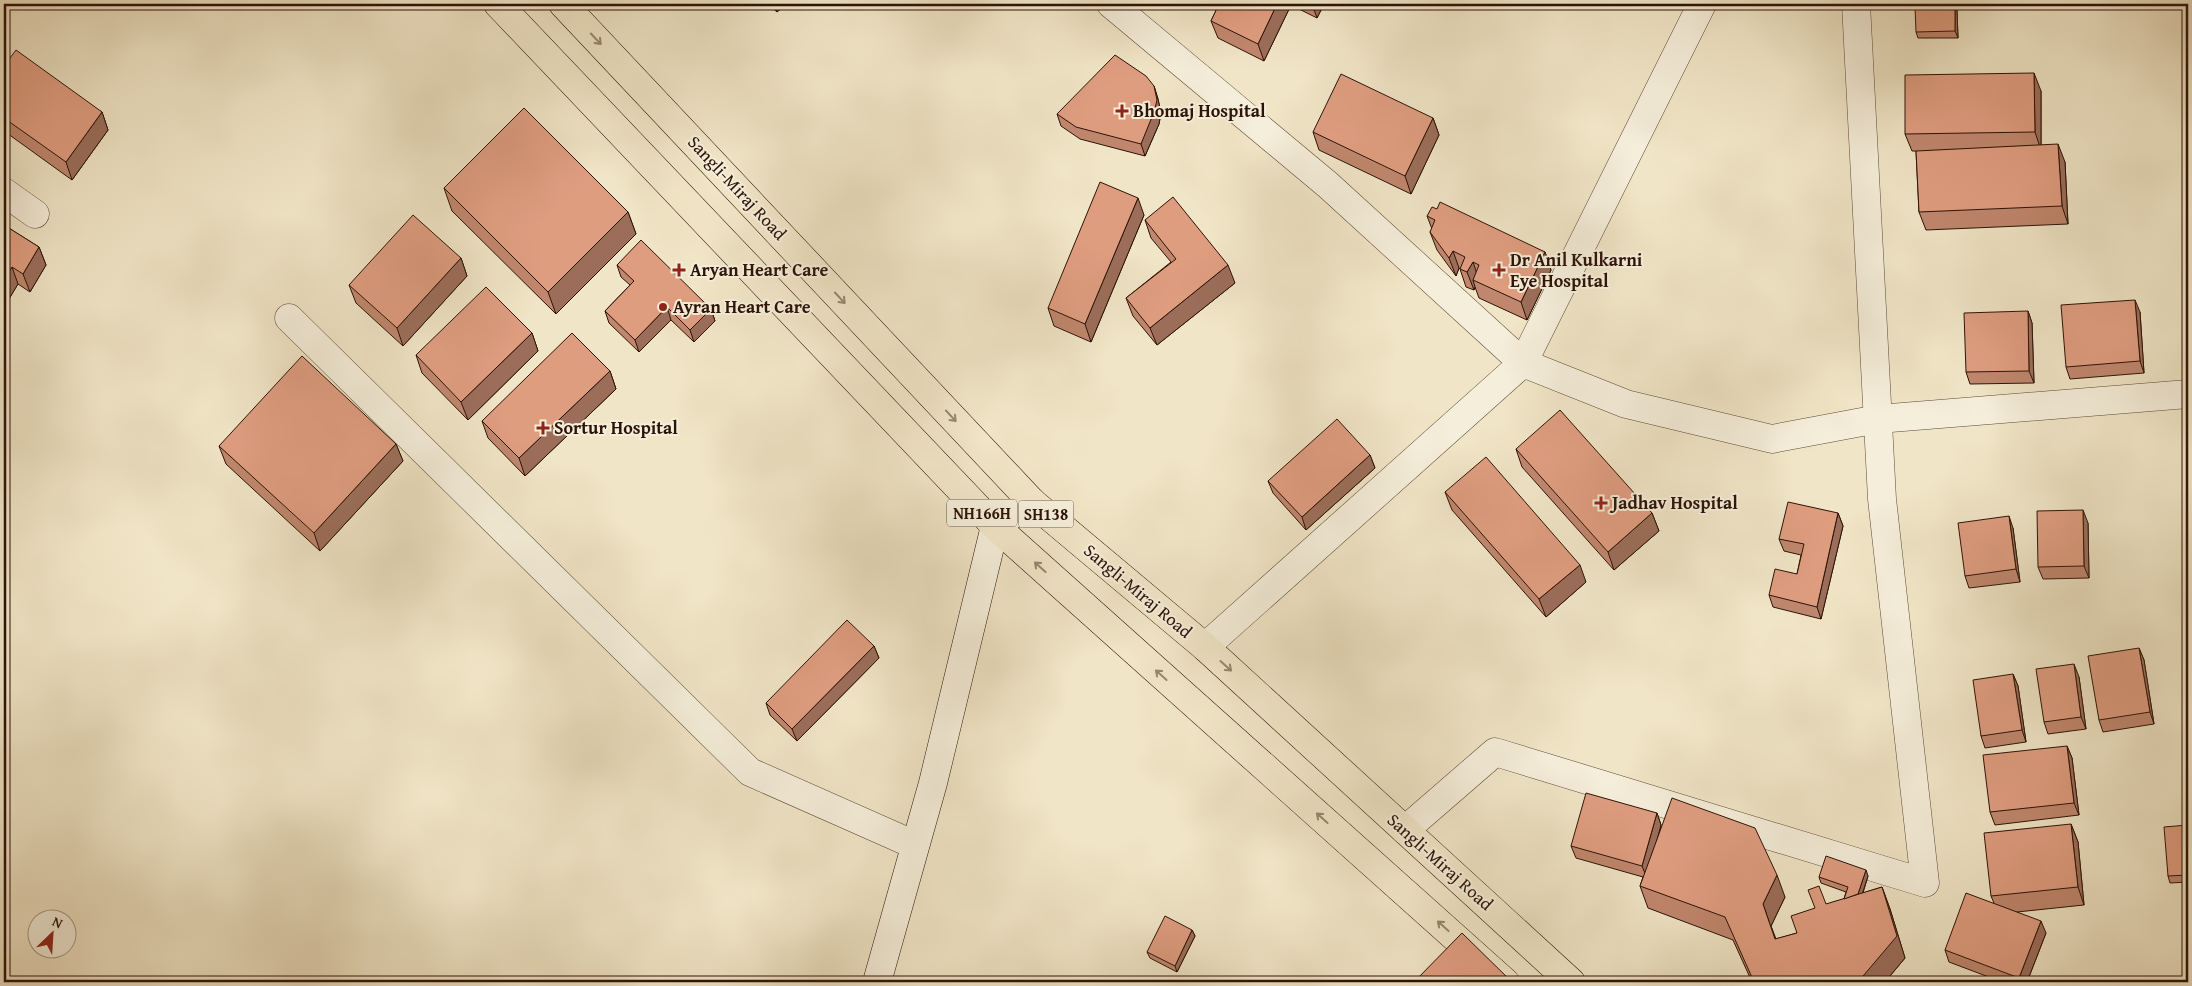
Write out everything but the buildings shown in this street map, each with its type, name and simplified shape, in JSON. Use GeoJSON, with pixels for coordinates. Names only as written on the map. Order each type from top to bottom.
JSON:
{"type":"FeatureCollection","features":[{"type":"Feature","properties":{"kind":"highway","name":"NH166H"},"geometry":{"type":"LineString","coordinates":[[498,4],[995,526],[1505,982]]}},
{"type":"Feature","properties":{"kind":"highway","name":"Sangli-Miraj Road"},"geometry":{"type":"LineString","coordinates":[[563,4],[1032,502],[1205,647],[1571,982]]}},
{"type":"Feature","properties":{"kind":"street"},"geometry":{"type":"LineString","coordinates":[[1111,4],[1328,184],[1523,363],[1626,404],[1772,439],[1878,419],[2188,394]]}},
{"type":"Feature","properties":{"kind":"street"},"geometry":{"type":"LineString","coordinates":[[1205,647],[1523,363],[1702,4]]}},
{"type":"Feature","properties":{"kind":"street"},"geometry":{"type":"LineString","coordinates":[[1405,830],[1495,752],[1925,882],[1882,499],[1856,4]]}},
{"type":"Feature","properties":{"kind":"street"},"geometry":{"type":"LineString","coordinates":[[4,192],[35,214]]}},
{"type":"Feature","properties":{"kind":"street"},"geometry":{"type":"LineString","coordinates":[[289,318],[750,772],[915,845]]}},
{"type":"Feature","properties":{"kind":"street"},"geometry":{"type":"LineString","coordinates":[[877,982],[935,774],[995,526],[1032,502]]}},
{"type":"Feature","properties":{"kind":"place","name":"Bhomaj Hospital"},"geometry":{"type":"Point","coordinates":[1122,111]}},
{"type":"Feature","properties":{"kind":"place","name":"Aryan Heart Care"},"geometry":{"type":"Point","coordinates":[679,270]}},
{"type":"Feature","properties":{"kind":"place","name":"Dr Anil Kulkarni Eye Hospital"},"geometry":{"type":"Point","coordinates":[1499,270]}},
{"type":"Feature","properties":{"kind":"place","name":"Ayran Heart Care"},"geometry":{"type":"Point","coordinates":[663,307]}},
{"type":"Feature","properties":{"kind":"place","name":"Sortur Hospital"},"geometry":{"type":"Point","coordinates":[543,428]}},
{"type":"Feature","properties":{"kind":"place","name":"Jadhav Hospital"},"geometry":{"type":"Point","coordinates":[1601,503]}}]}
